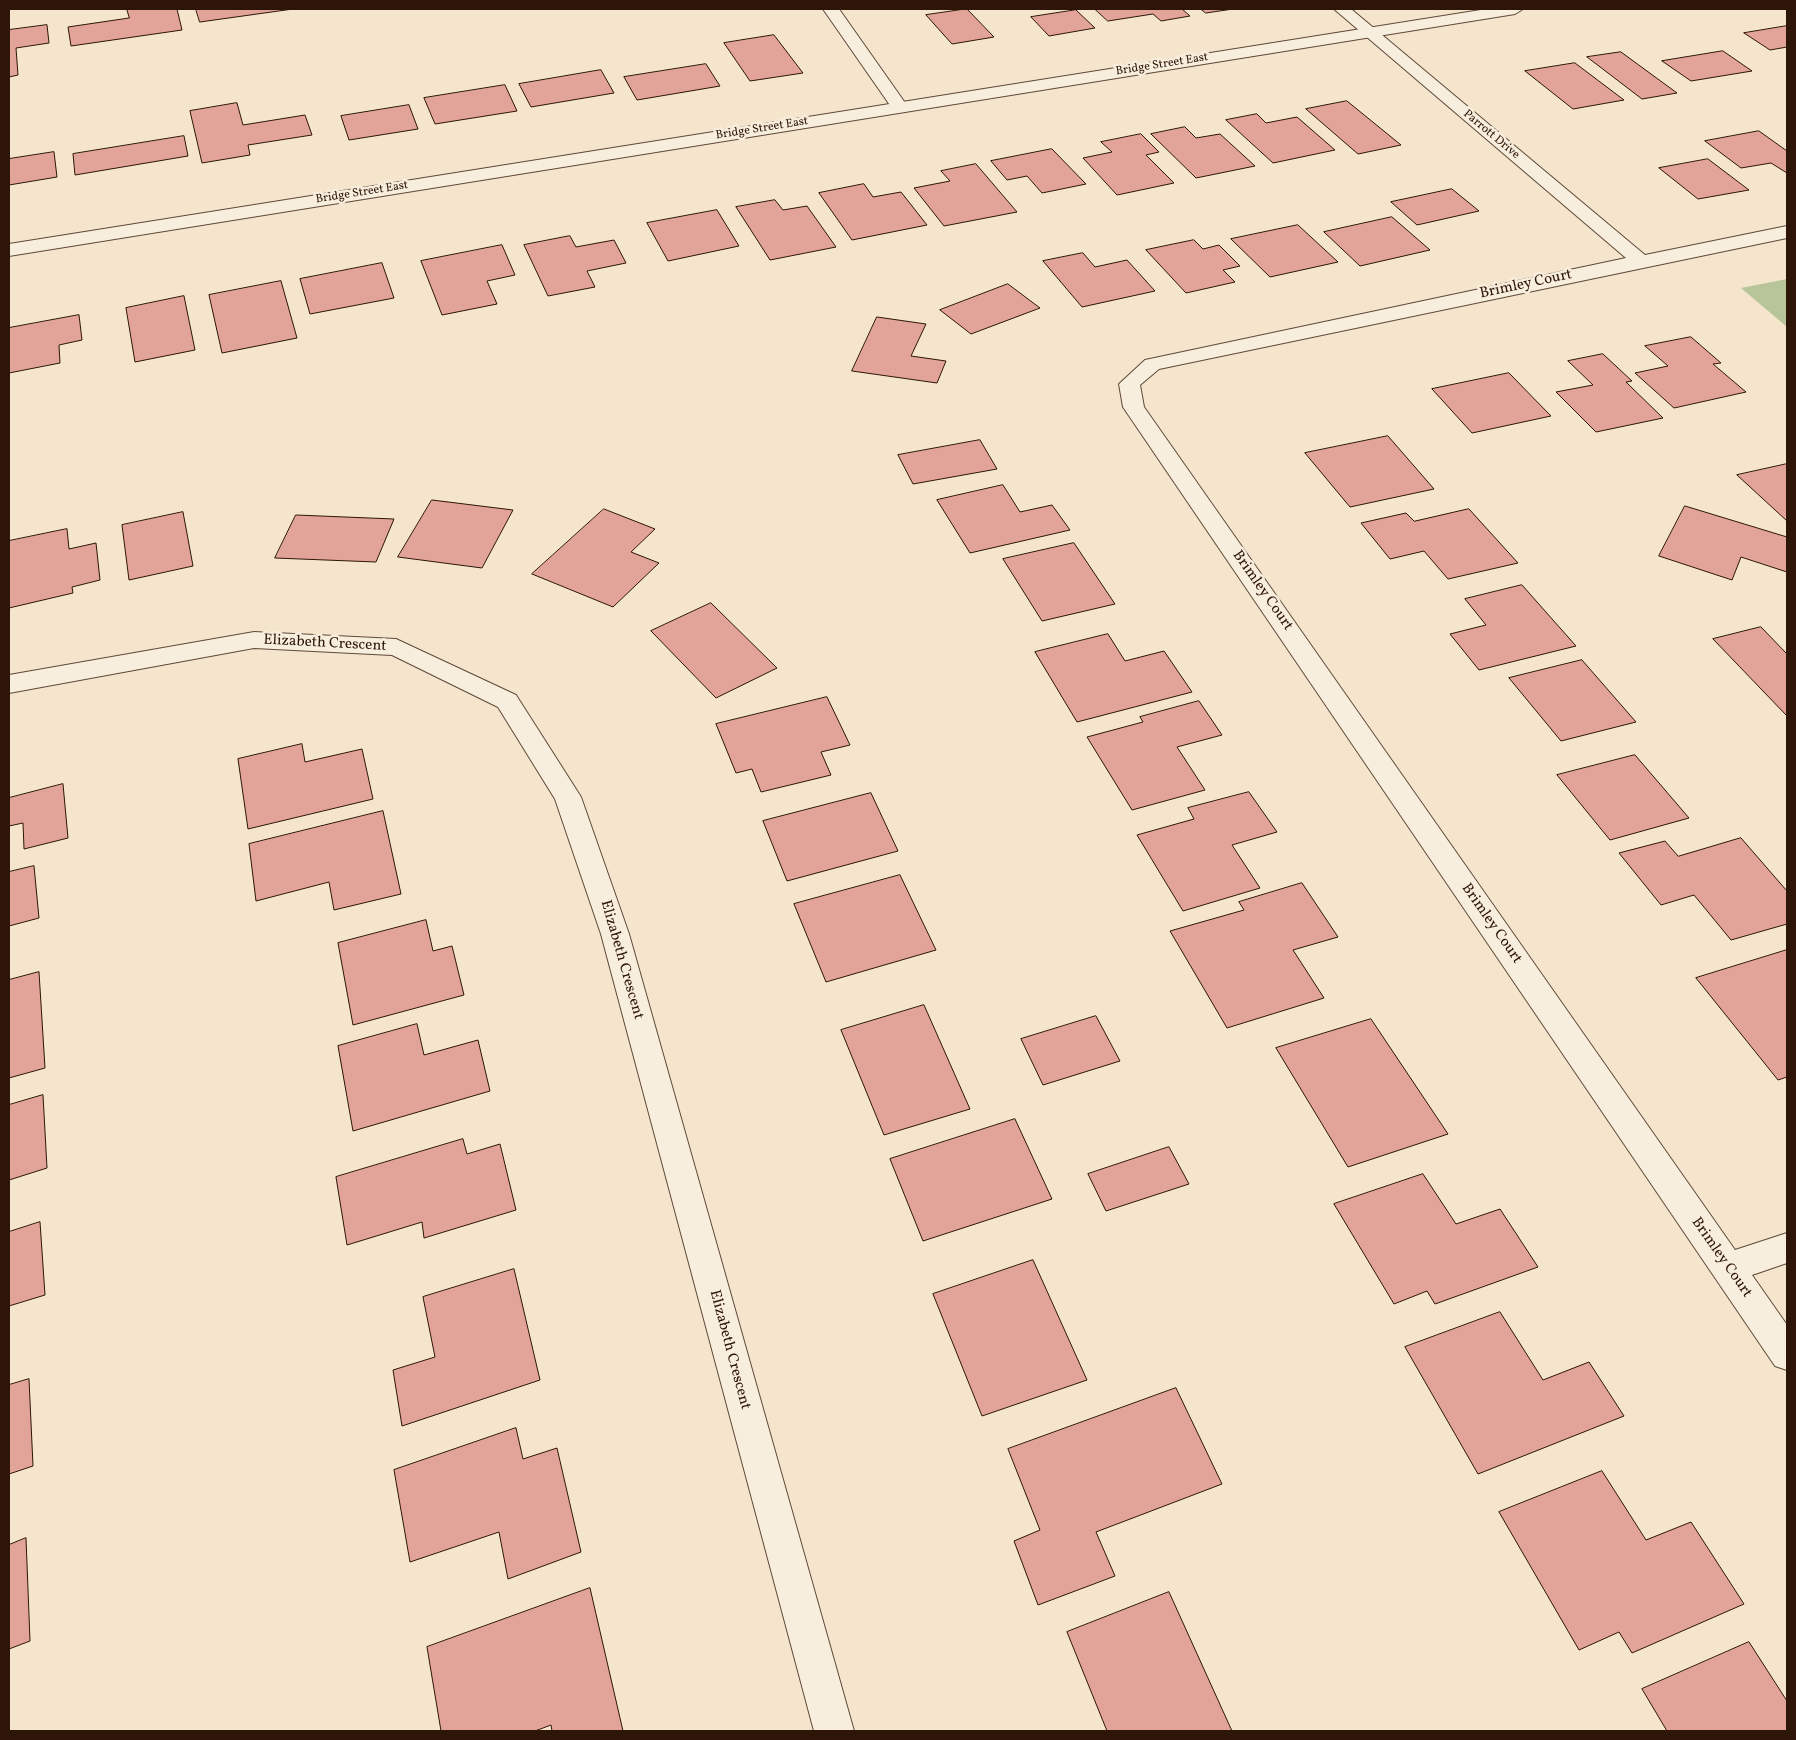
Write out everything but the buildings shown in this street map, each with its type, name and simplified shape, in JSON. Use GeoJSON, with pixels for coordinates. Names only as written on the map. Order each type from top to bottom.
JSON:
{"type":"FeatureCollection","features":[{"type":"Feature","properties":{"kind":"street"},"geometry":{"type":"LineString","coordinates":[[831,9],[900,107]]}},
{"type":"Feature","properties":{"kind":"street","name":"Parrott Drive"},"geometry":{"type":"LineString","coordinates":[[1342,9],[1641,260]]}},
{"type":"Feature","properties":{"kind":"street","name":"Bridge Street East"},"geometry":{"type":"LineString","coordinates":[[9,250],[1515,9]]}},
{"type":"Feature","properties":{"kind":"street","name":"Brimley Court"},"geometry":{"type":"LineString","coordinates":[[1787,232],[1641,260],[1152,364],[1129,384],[1134,407],[1787,1354]]}},
{"type":"Feature","properties":{"kind":"street","name":"Elizabeth Crescent"},"geometry":{"type":"LineString","coordinates":[[9,684],[254,640],[396,648],[507,701],[568,798],[615,934],[834,1731]]}},
{"type":"Feature","properties":{"kind":"street"},"geometry":{"type":"LineString","coordinates":[[1728,1268],[1787,1248]]}},
{"type":"Feature","properties":{"kind":"green space"},"geometry":{"type":"Polygon","coordinates":[[[1787,279],[1787,327],[1741,288],[1787,279]]]}}]}
